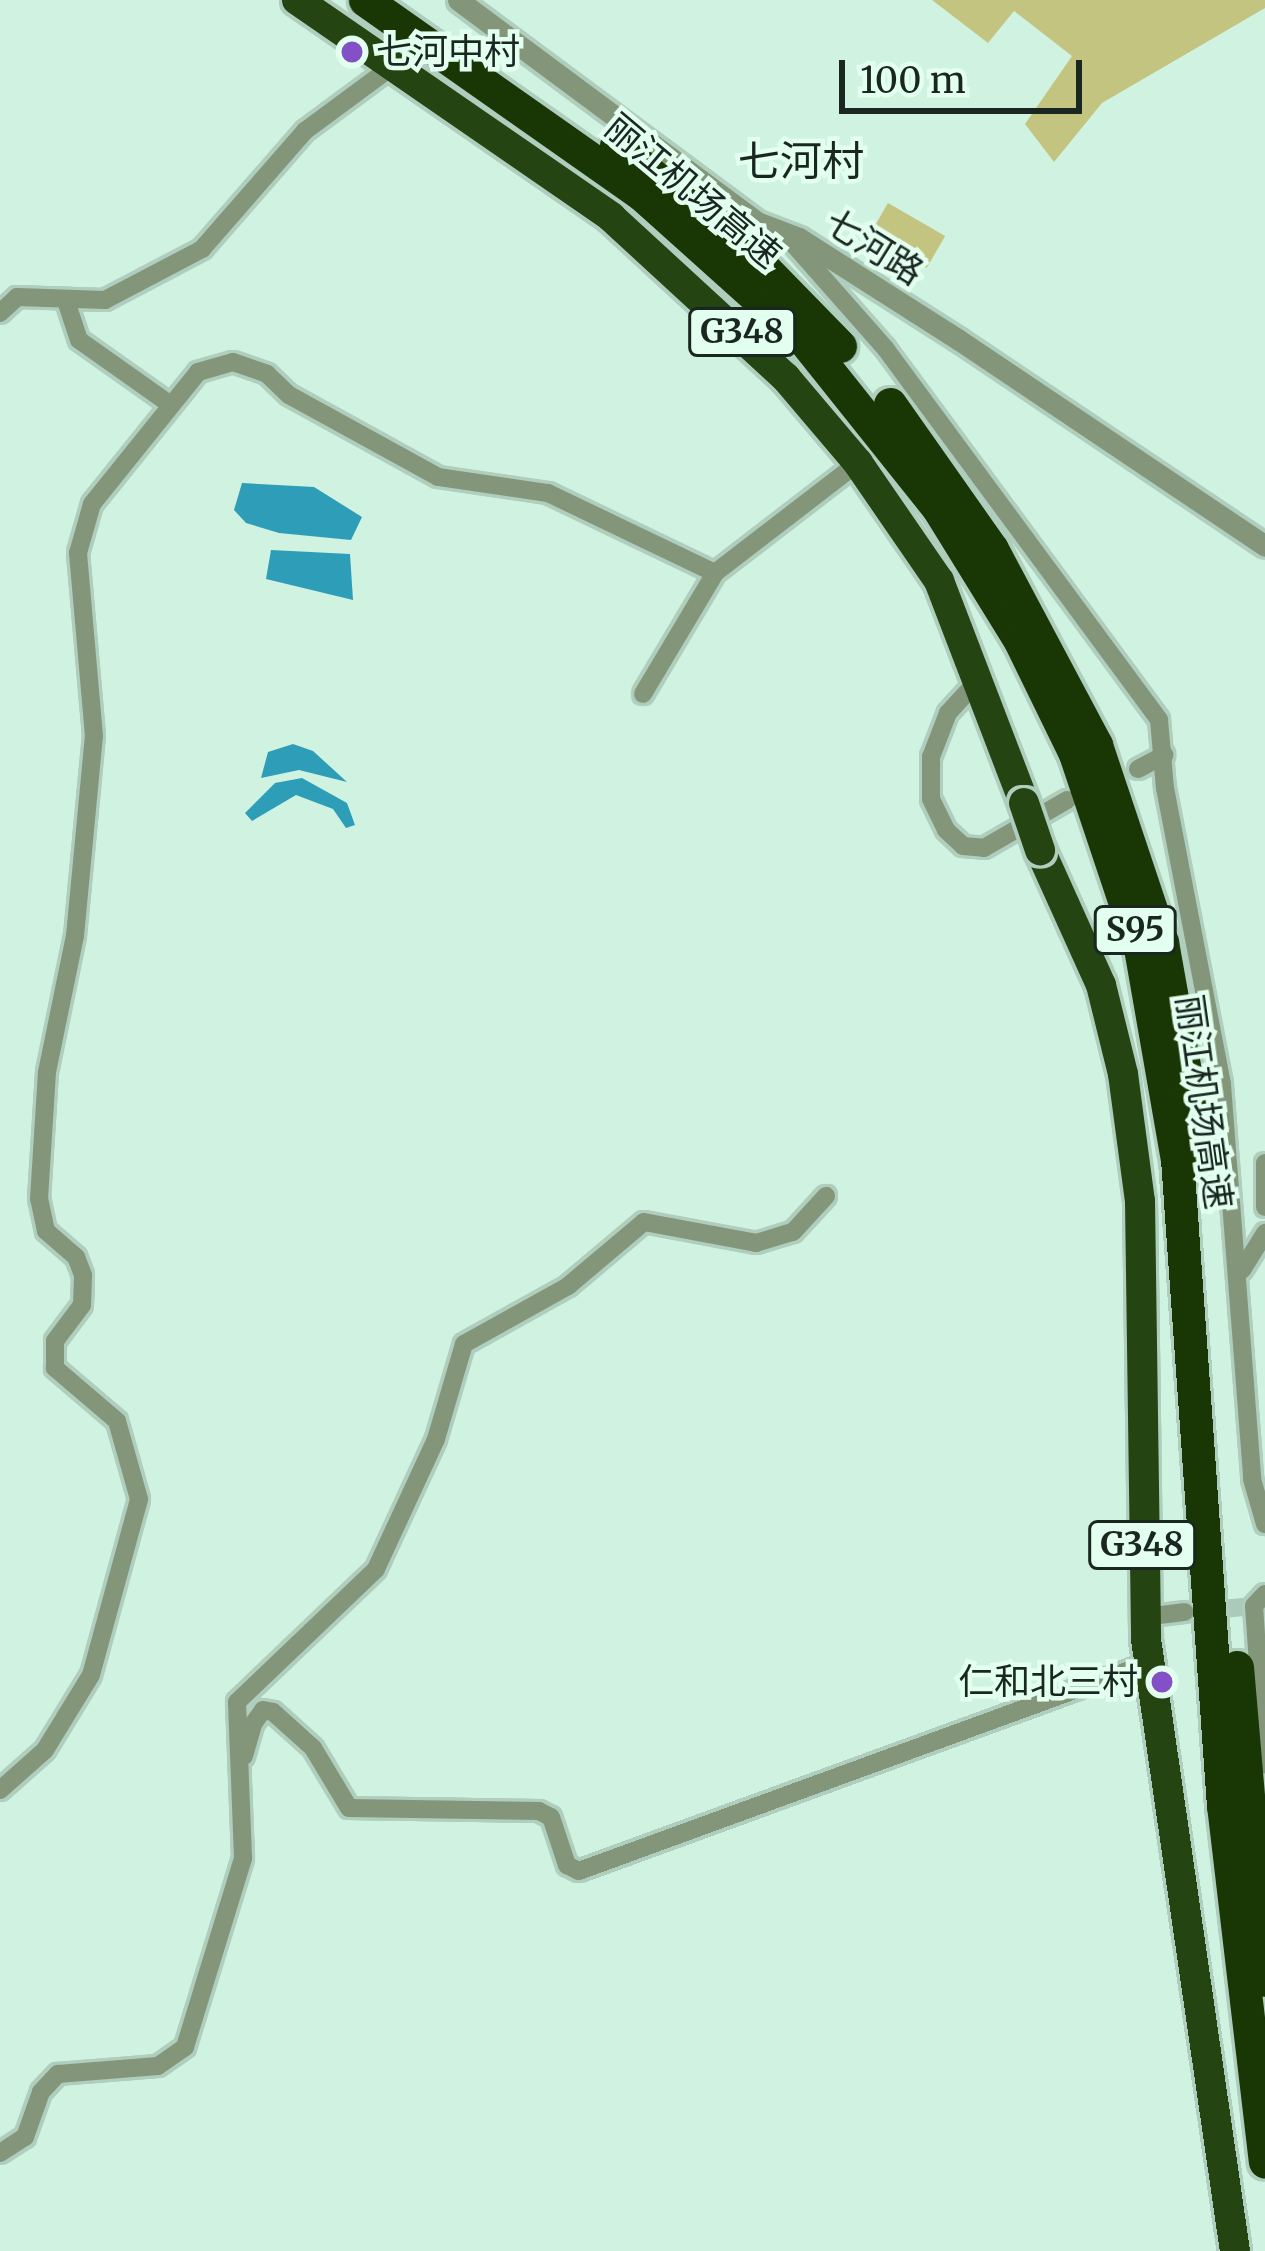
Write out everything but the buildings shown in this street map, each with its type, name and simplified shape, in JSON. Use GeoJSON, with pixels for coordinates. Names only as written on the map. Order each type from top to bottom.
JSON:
{"type":"FeatureCollection","features":[{"type":"Feature","properties":{"kind":"highway","name":"G348"},"geometry":{"type":"LineString","coordinates":[[298,0],[572,189],[685,278],[858,463],[939,581],[981,676],[1040,850],[1101,985],[1126,1095],[1140,1201],[1144,1617],[1235,2251]]}},
{"type":"Feature","properties":{"kind":"highway","name":"丽江机场高速"},"geometry":{"type":"LineString","coordinates":[[364,0],[640,193],[802,339],[938,508],[1020,641],[1075,754],[1140,948],[1177,1159],[1229,1868],[1265,2162]]}},
{"type":"Feature","properties":{"kind":"highway","name":"丽江机场高速"},"geometry":{"type":"LineString","coordinates":[[405,0],[655,175],[819,323],[898,414],[981,531],[1096,745],[1162,942],[1194,1113],[1265,1988]]}},
{"type":"Feature","properties":{"kind":"street","name":"七河路"},"geometry":{"type":"LineString","coordinates":[[458,0],[757,222],[782,231],[1264,544]]}},
{"type":"Feature","properties":{"kind":"street"},"geometry":{"type":"LineString","coordinates":[[0,313],[17,297],[66,302],[117,296],[214,241],[305,130],[393,66]]}},
{"type":"Feature","properties":{"kind":"street"},"geometry":{"type":"LineString","coordinates":[[782,231],[885,348],[1114,668],[1155,711],[1222,1085],[1242,1270],[1252,1479],[1265,1524]]}},
{"type":"Feature","properties":{"kind":"street"},"geometry":{"type":"LineString","coordinates":[[66,302],[79,340],[168,403]]}},
{"type":"Feature","properties":{"kind":"street"},"geometry":{"type":"LineString","coordinates":[[0,1790],[45,1750],[91,1675],[139,1499],[117,1421],[55,1368],[55,1341],[82,1305],[83,1276],[76,1257],[46,1231],[39,1198],[47,1072],[75,937],[94,736],[78,543],[92,504],[168,403],[208,364],[233,362],[267,374],[289,395],[438,477],[548,493],[715,572]]}},
{"type":"Feature","properties":{"kind":"street"},"geometry":{"type":"LineString","coordinates":[[643,694],[715,572],[858,463]]}},
{"type":"Feature","properties":{"kind":"street"},"geometry":{"type":"LineString","coordinates":[[981,676],[948,713],[931,757],[931,799],[946,830],[963,846],[984,848],[1067,800]]}},
{"type":"Feature","properties":{"kind":"street"},"geometry":{"type":"LineString","coordinates":[[1138,769],[1164,754]]}},
{"type":"Feature","properties":{"kind":"street"},"geometry":{"type":"LineString","coordinates":[[1265,1163],[1265,1207]]}},
{"type":"Feature","properties":{"kind":"street"},"geometry":{"type":"LineString","coordinates":[[0,2152],[25,2138],[41,2092],[58,2074],[158,2066],[185,2047],[243,1858],[239,1697],[376,1569],[436,1439],[454,1360],[471,1336],[568,1286],[644,1222],[756,1243],[793,1232],[826,1196]]}},
{"type":"Feature","properties":{"kind":"street"},"geometry":{"type":"LineString","coordinates":[[1242,1270],[1265,1233]]}},
{"type":"Feature","properties":{"kind":"street"},"geometry":{"type":"LineString","coordinates":[[1265,1594],[1254,1606],[1265,1766]]}},
{"type":"Feature","properties":{"kind":"street"},"geometry":{"type":"LineString","coordinates":[[1144,1617],[1185,1612]]}},
{"type":"Feature","properties":{"kind":"street"},"geometry":{"type":"LineString","coordinates":[[239,1773],[253,1724],[267,1710],[313,1748],[349,1808],[539,1811],[550,1817],[567,1865],[579,1871],[1149,1663]]}},
{"type":"Feature","properties":{"kind":"green space"},"geometry":{"type":"Polygon","coordinates":[[[932,0],[1265,0],[1265,8],[1102,103],[1054,162],[1025,124],[1072,56],[1014,11],[988,43],[932,0]]]}},
{"type":"Feature","properties":{"kind":"green space"},"geometry":{"type":"Polygon","coordinates":[[[888,203],[945,236],[927,268],[870,235],[888,203]]]}},
{"type":"Feature","properties":{"kind":"water"},"geometry":{"type":"Polygon","coordinates":[[[242,483],[314,487],[362,517],[351,540],[279,533],[246,523],[234,510],[242,483]]]}},
{"type":"Feature","properties":{"kind":"water"},"geometry":{"type":"Polygon","coordinates":[[[271,550],[350,554],[353,600],[266,579],[271,550]]]}},
{"type":"Feature","properties":{"kind":"water"},"geometry":{"type":"Polygon","coordinates":[[[293,744],[313,751],[347,782],[299,770],[261,778],[268,752],[293,744]]]}},
{"type":"Feature","properties":{"kind":"water"},"geometry":{"type":"Polygon","coordinates":[[[302,778],[347,803],[355,825],[346,828],[333,809],[296,795],[252,821],[245,813],[275,783],[302,778]]]}},
{"type":"Feature","properties":{"kind":"tunnel"},"geometry":{"type":"LineString","coordinates":[[1202,1611],[1254,1606]]}},
{"type":"Feature","properties":{"kind":"place","name":"七河中村"},"geometry":{"type":"Point","coordinates":[352,52]}},
{"type":"Feature","properties":{"kind":"place","name":"仁和北三村"},"geometry":{"type":"Point","coordinates":[1162,1682]}},
{"type":"Feature","properties":{"kind":"district","name":"七河村"},"geometry":{"type":"Point","coordinates":[801,161]}}]}
